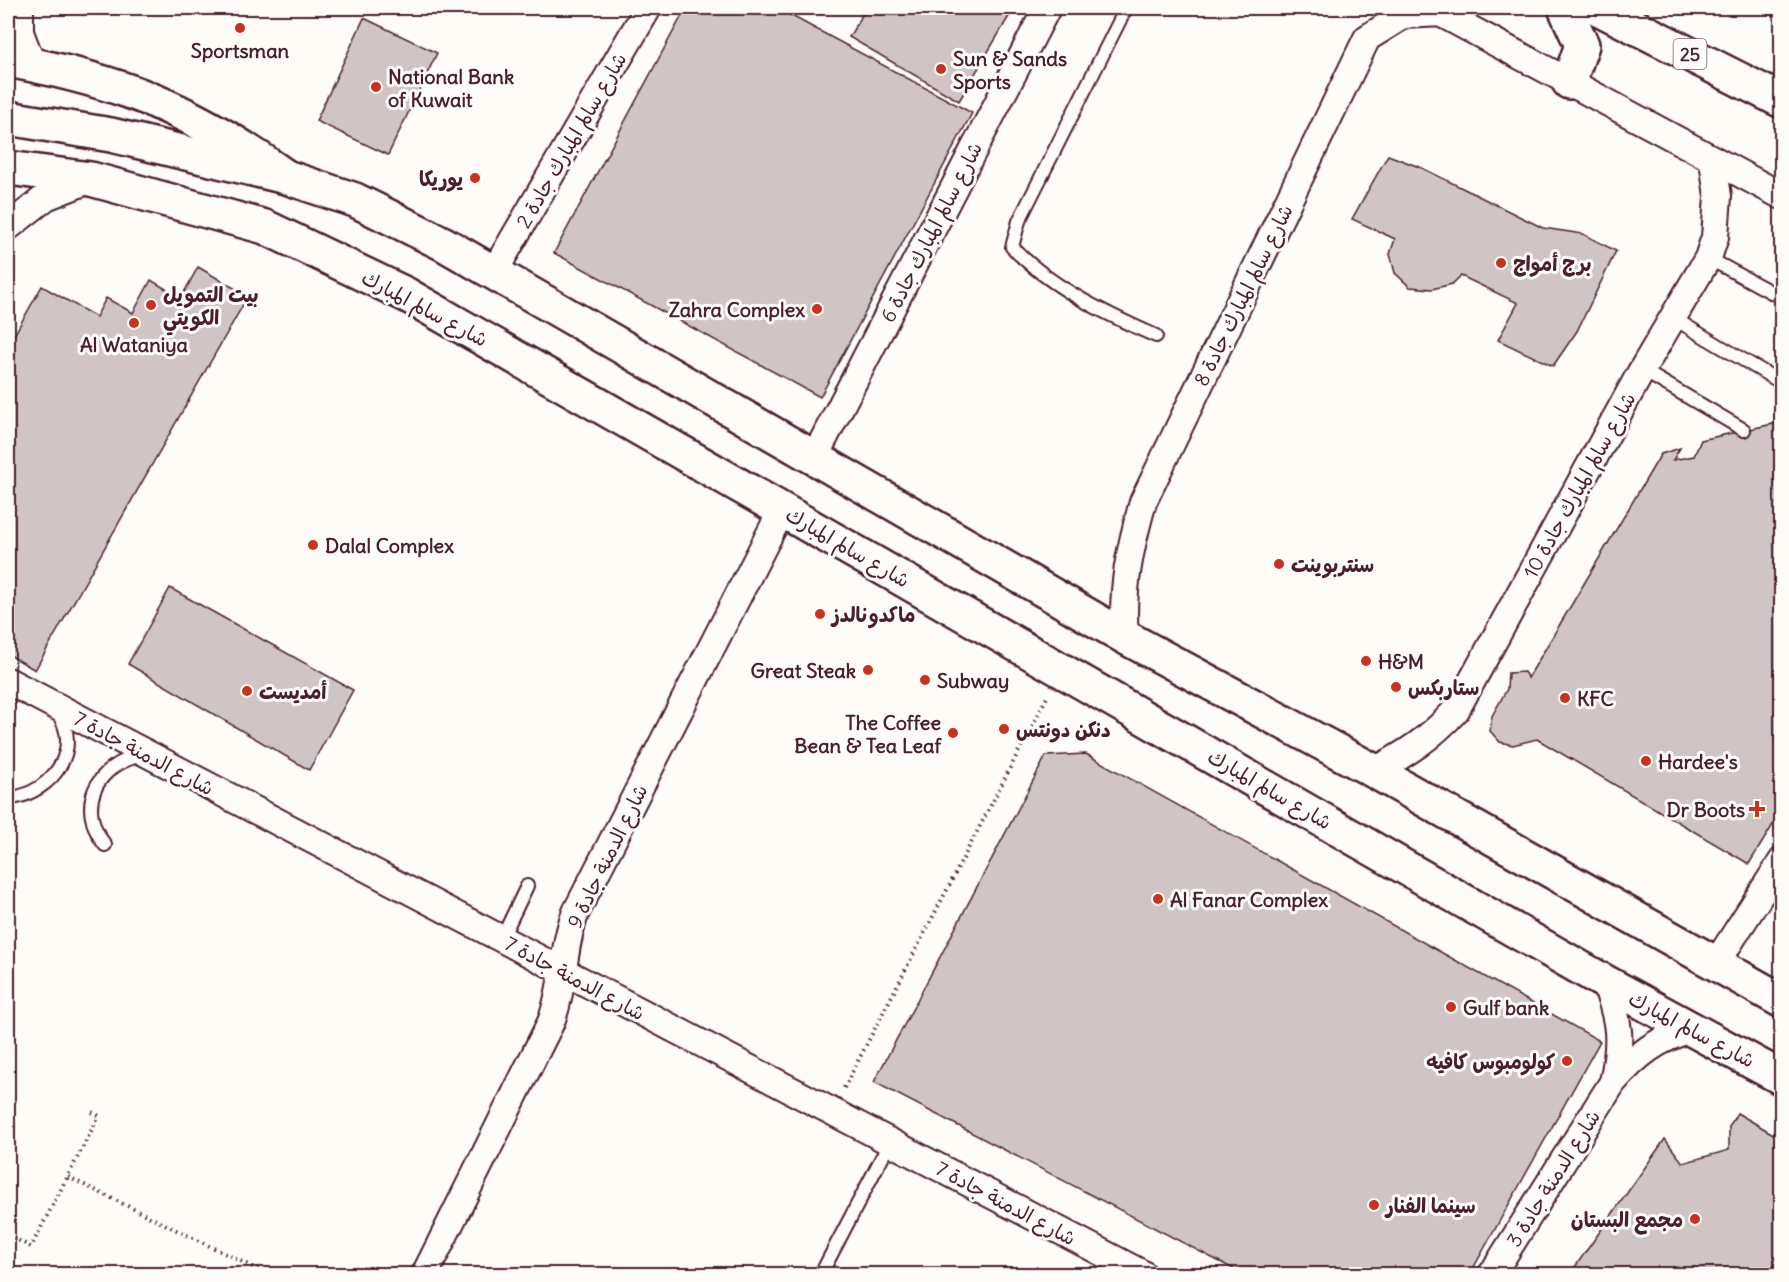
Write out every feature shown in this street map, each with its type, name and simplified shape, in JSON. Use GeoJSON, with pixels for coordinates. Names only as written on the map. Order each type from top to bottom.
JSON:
{"type":"FeatureCollection","features":[{"type":"Feature","properties":{"kind":"main road"},"geometry":{"type":"LineString","coordinates":[[1565,8],[1582,45],[1569,82]]}},
{"type":"Feature","properties":{"kind":"main road","name":"25"},"geometry":{"type":"LineString","coordinates":[[1599,8],[1782,101]]}},
{"type":"Feature","properties":{"kind":"main road"},"geometry":{"type":"LineString","coordinates":[[20,62],[123,87],[166,104],[218,131],[286,177]]}},
{"type":"Feature","properties":{"kind":"main road"},"geometry":{"type":"LineString","coordinates":[[8,118],[111,135],[286,177],[355,200],[494,272],[1125,637],[1374,771],[1782,1001]]}},
{"type":"Feature","properties":{"kind":"main road","name":"شارع سالم المبارك"},"geometry":{"type":"LineString","coordinates":[[8,168],[91,179],[265,227],[407,296],[1605,982],[1782,1078]]}},
{"type":"Feature","properties":{"kind":"street"},"geometry":{"type":"LineString","coordinates":[[20,8],[20,62]]}},
{"type":"Feature","properties":{"kind":"street","name":"شارع سالم المبارك جادة 2"},"geometry":{"type":"LineString","coordinates":[[494,272],[648,8]]}},
{"type":"Feature","properties":{"kind":"street","name":"شارع سالم المبارك جادة 6"},"geometry":{"type":"LineString","coordinates":[[815,456],[1047,8]]}},
{"type":"Feature","properties":{"kind":"street"},"geometry":{"type":"LineString","coordinates":[[1437,10],[1713,161],[1782,196]]}},
{"type":"Feature","properties":{"kind":"street","name":"شارع سالم المبارك جادة 8"},"geometry":{"type":"LineString","coordinates":[[1125,637],[1123,608],[1127,559],[1143,502],[1367,38],[1404,15],[1437,10]]}},
{"type":"Feature","properties":{"kind":"street","name":"شارع سالم المبارك جادة 10"},"geometry":{"type":"LineString","coordinates":[[1374,771],[1413,750],[1436,732],[1456,710],[1642,370],[1708,258],[1715,237],[1718,196],[1713,161]]}},
{"type":"Feature","properties":{"kind":"street"},"geometry":{"type":"LineString","coordinates":[[8,227],[46,197],[91,179]]}},
{"type":"Feature","properties":{"kind":"street","name":"شارع الدمنة جادة 9"},"geometry":{"type":"LineString","coordinates":[[425,1275],[552,1022],[561,989],[566,941],[576,912],[782,510]]}},
{"type":"Feature","properties":{"kind":"street","name":"شارع الدمنة جادة 7"},"geometry":{"type":"LineString","coordinates":[[8,681],[1143,1275]]}},
{"type":"Feature","properties":{"kind":"street"},"geometry":{"type":"LineString","coordinates":[[1715,965],[1782,861]]}},
{"type":"Feature","properties":{"kind":"street","name":"شارع الدمنة جادة 3"},"geometry":{"type":"LineString","coordinates":[[1605,982],[1617,1014],[1620,1049],[1613,1083]]}},
{"type":"Feature","properties":{"kind":"street","name":"شارع الدمنة جادة 3"},"geometry":{"type":"LineString","coordinates":[[1492,1275],[1613,1083],[1635,1058],[1662,1038],[1693,1028]]}},
{"type":"Feature","properties":{"kind":"lane"},"geometry":{"type":"LineString","coordinates":[[1126,8],[1019,221],[1012,247],[1033,269],[1156,336]]}},
{"type":"Feature","properties":{"kind":"lane"},"geometry":{"type":"LineString","coordinates":[[1708,258],[1782,298]]}},
{"type":"Feature","properties":{"kind":"lane"},"geometry":{"type":"LineString","coordinates":[[1673,318],[1782,383]]}},
{"type":"Feature","properties":{"kind":"lane"},"geometry":{"type":"LineString","coordinates":[[1642,370],[1744,430]]}},
{"type":"Feature","properties":{"kind":"lane"},"geometry":{"type":"LineString","coordinates":[[12,798],[27,795],[45,785],[59,769],[64,755],[64,727],[58,713],[49,703]]}},
{"type":"Feature","properties":{"kind":"lane"},"geometry":{"type":"LineString","coordinates":[[105,845],[93,826],[91,803],[98,782],[113,765],[146,754]]}},
{"type":"Feature","properties":{"kind":"lane"},"geometry":{"type":"LineString","coordinates":[[501,940],[527,886]]}},
{"type":"Feature","properties":{"kind":"lane"},"geometry":{"type":"LineString","coordinates":[[821,1275],[890,1142]]}},
{"type":"Feature","properties":{"kind":"path"},"geometry":{"type":"LineString","coordinates":[[832,1112],[1062,669]]}},
{"type":"Feature","properties":{"kind":"path"},"geometry":{"type":"LineString","coordinates":[[8,1235],[32,1247],[99,1116],[90,1111]]}},
{"type":"Feature","properties":{"kind":"path"},"geometry":{"type":"LineString","coordinates":[[68,1177],[267,1275]]}},
{"type":"Feature","properties":{"kind":"building"},"geometry":{"type":"Polygon","coordinates":[[[686,8],[777,8],[972,113],[820,397],[554,253],[686,8]]]}},
{"type":"Feature","properties":{"kind":"building","name":"Sun & Sands Sports"},"geometry":{"type":"Polygon","coordinates":[[[866,8],[1014,8],[959,101],[849,37],[866,8]]]}},
{"type":"Feature","properties":{"kind":"building","name":"National Bank of Kuwait"},"geometry":{"type":"Polygon","coordinates":[[[364,18],[437,53],[388,155],[316,121],[364,18]]]}},
{"type":"Feature","properties":{"kind":"building","name":"برج أمواج"},"geometry":{"type":"Polygon","coordinates":[[[1388,155],[1422,168],[1543,228],[1583,234],[1616,251],[1577,331],[1553,366],[1498,340],[1518,303],[1461,276],[1452,284],[1432,289],[1410,287],[1395,273],[1390,254],[1395,239],[1352,219],[1388,155]]]}},
{"type":"Feature","properties":{"kind":"building"},"geometry":{"type":"Polygon","coordinates":[[[198,267],[248,296],[35,670],[8,654],[8,346],[42,286],[96,317],[106,298],[133,313],[151,280],[181,298],[198,267]]]}},
{"type":"Feature","properties":{"kind":"building"},"geometry":{"type":"Polygon","coordinates":[[[1782,422],[1782,810],[1749,864],[1537,739],[1513,745],[1500,742],[1490,731],[1492,716],[1507,689],[1508,673],[1524,672],[1528,678],[1661,454],[1680,448],[1673,460],[1694,456],[1701,440],[1782,422]]]}},
{"type":"Feature","properties":{"kind":"building"},"geometry":{"type":"Polygon","coordinates":[[[170,588],[353,690],[309,770],[128,664],[170,588]]]}},
{"type":"Feature","properties":{"kind":"building","name":"Al Fanar Complex"},"geometry":{"type":"Polygon","coordinates":[[[1086,754],[1600,1041],[1470,1274],[1243,1274],[874,1082],[1046,756],[1086,754]]]}},
{"type":"Feature","properties":{"kind":"building","name":"مجمع البستان"},"geometry":{"type":"Polygon","coordinates":[[[1737,1113],[1782,1139],[1782,1274],[1570,1274],[1665,1139],[1683,1163],[1729,1150],[1729,1127],[1737,1113]]]}},
{"type":"Feature","properties":{"kind":"place","name":"Sportsman"},"geometry":{"type":"Point","coordinates":[240,28]}},
{"type":"Feature","properties":{"kind":"place","name":"Sun & Sands Sports"},"geometry":{"type":"Point","coordinates":[941,69]}},
{"type":"Feature","properties":{"kind":"place","name":"National Bank of Kuwait"},"geometry":{"type":"Point","coordinates":[376,87]}},
{"type":"Feature","properties":{"kind":"place","name":"يوريكا"},"geometry":{"type":"Point","coordinates":[475,178]}},
{"type":"Feature","properties":{"kind":"place","name":"برج أمواج"},"geometry":{"type":"Point","coordinates":[1501,263]}},
{"type":"Feature","properties":{"kind":"place","name":"بيت التمويل الكويتي"},"geometry":{"type":"Point","coordinates":[151,305]}},
{"type":"Feature","properties":{"kind":"place","name":"Zahra Complex"},"geometry":{"type":"Point","coordinates":[817,309]}},
{"type":"Feature","properties":{"kind":"place","name":"Al Wataniya"},"geometry":{"type":"Point","coordinates":[134,323]}},
{"type":"Feature","properties":{"kind":"place","name":"Dalal Complex"},"geometry":{"type":"Point","coordinates":[313,545]}},
{"type":"Feature","properties":{"kind":"place","name":"سنتربوينت"},"geometry":{"type":"Point","coordinates":[1279,564]}},
{"type":"Feature","properties":{"kind":"place","name":"ماكدونالدز"},"geometry":{"type":"Point","coordinates":[820,614]}},
{"type":"Feature","properties":{"kind":"place","name":"H&M"},"geometry":{"type":"Point","coordinates":[1366,661]}},
{"type":"Feature","properties":{"kind":"place","name":"Great Steak"},"geometry":{"type":"Point","coordinates":[868,670]}},
{"type":"Feature","properties":{"kind":"place","name":"Subway"},"geometry":{"type":"Point","coordinates":[925,680]}},
{"type":"Feature","properties":{"kind":"place","name":"ستاربكس"},"geometry":{"type":"Point","coordinates":[1396,687]}},
{"type":"Feature","properties":{"kind":"place","name":"أمديست"},"geometry":{"type":"Point","coordinates":[247,691]}},
{"type":"Feature","properties":{"kind":"place","name":"KFC"},"geometry":{"type":"Point","coordinates":[1565,698]}},
{"type":"Feature","properties":{"kind":"place","name":"دنكن دونتس"},"geometry":{"type":"Point","coordinates":[1004,729]}},
{"type":"Feature","properties":{"kind":"place","name":"The Coffee Bean & Tea Leaf"},"geometry":{"type":"Point","coordinates":[953,733]}},
{"type":"Feature","properties":{"kind":"place","name":"Hardee's"},"geometry":{"type":"Point","coordinates":[1646,761]}},
{"type":"Feature","properties":{"kind":"place","name":"Dr Boots"},"geometry":{"type":"Point","coordinates":[1757,809]}},
{"type":"Feature","properties":{"kind":"place","name":"Al Fanar Complex"},"geometry":{"type":"Point","coordinates":[1158,899]}},
{"type":"Feature","properties":{"kind":"place","name":"Gulf bank"},"geometry":{"type":"Point","coordinates":[1451,1007]}},
{"type":"Feature","properties":{"kind":"place","name":"كولومبوس كافيه"},"geometry":{"type":"Point","coordinates":[1567,1061]}},
{"type":"Feature","properties":{"kind":"place","name":"سينما الفنار"},"geometry":{"type":"Point","coordinates":[1374,1205]}},
{"type":"Feature","properties":{"kind":"place","name":"مجمع البستان"},"geometry":{"type":"Point","coordinates":[1695,1219]}}]}
